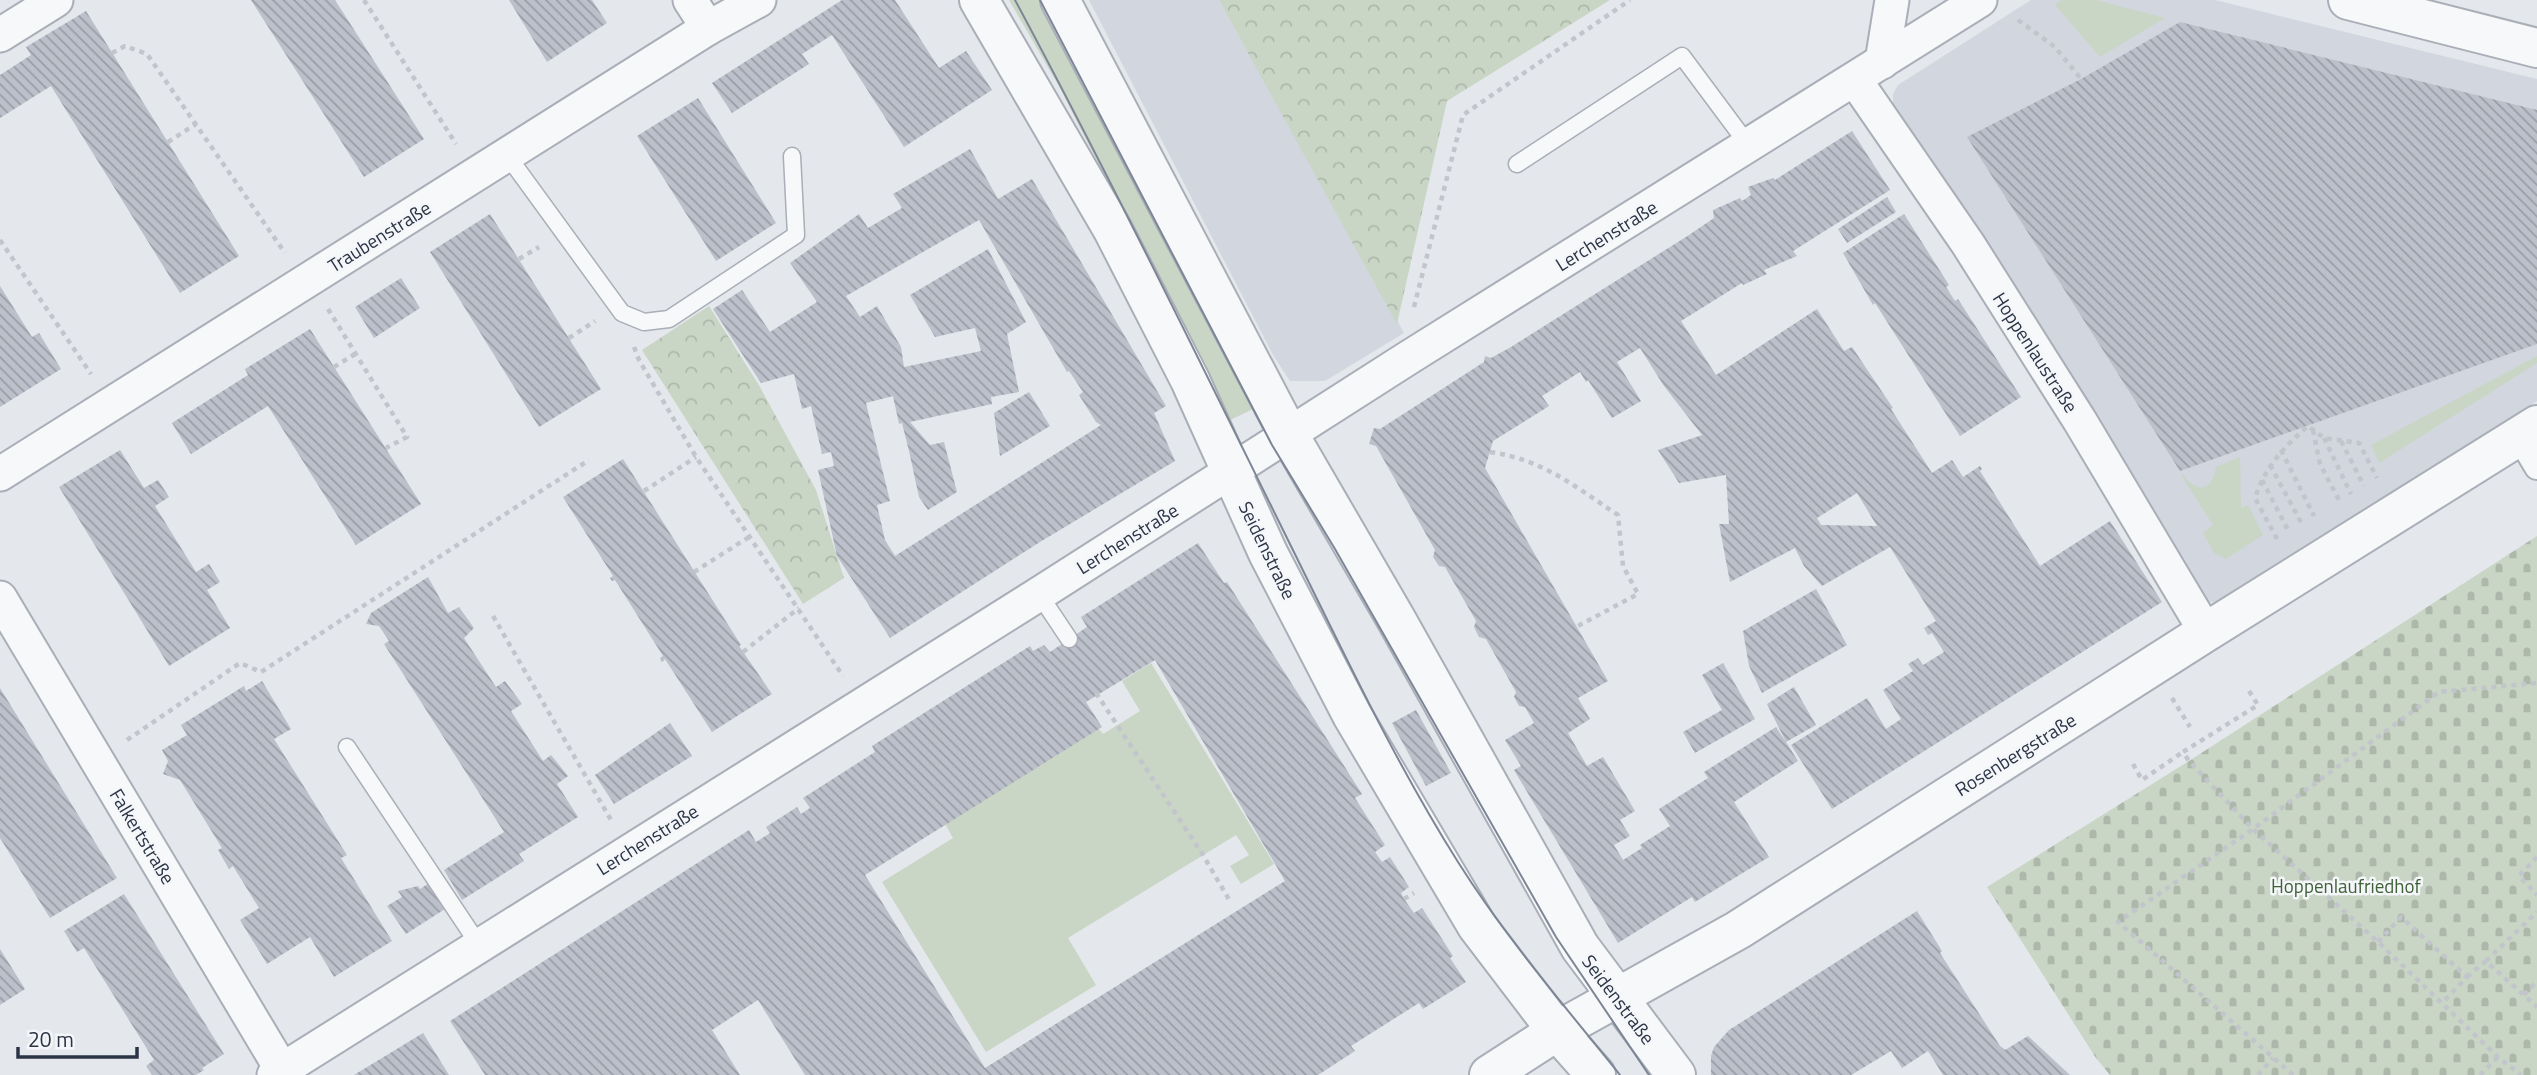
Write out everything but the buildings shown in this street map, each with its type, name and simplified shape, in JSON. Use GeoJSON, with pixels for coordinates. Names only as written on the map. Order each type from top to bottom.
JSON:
{"type":"FeatureCollection","features":[{"type":"Feature","properties":{"kind":"street"},"geometry":{"type":"LineString","coordinates":[[0,36],[56,0]]}},
{"type":"Feature","properties":{"kind":"street"},"geometry":{"type":"LineString","coordinates":[[691,0],[708,28]]}},
{"type":"Feature","properties":{"kind":"street","name":"Traubenstraße"},"geometry":{"type":"LineString","coordinates":[[0,474],[708,28],[758,0]]}},
{"type":"Feature","properties":{"kind":"street","name":"Seidenstraße"},"geometry":{"type":"LineString","coordinates":[[979,0],[1112,230],[1189,380],[1268,553],[1352,715],[1438,864],[1483,935],[1596,1075]]}},
{"type":"Feature","properties":{"kind":"street","name":"Seidenstraße"},"geometry":{"type":"LineString","coordinates":[[1060,0],[1289,435],[1396,619],[1580,947],[1676,1075]]}},
{"type":"Feature","properties":{"kind":"street"},"geometry":{"type":"LineString","coordinates":[[1882,62],[1892,0]]}},
{"type":"Feature","properties":{"kind":"street","name":"Lerchenstraße"},"geometry":{"type":"LineString","coordinates":[[280,1073],[1980,0]]}},
{"type":"Feature","properties":{"kind":"street"},"geometry":{"type":"LineString","coordinates":[[2348,0],[2537,48]]}},
{"type":"Feature","properties":{"kind":"street","name":"Hoppenlaustraße"},"geometry":{"type":"LineString","coordinates":[[1855,80],[1968,244],[2080,421],[2206,632]]}},
{"type":"Feature","properties":{"kind":"street","name":"Rosenbergstraße"},"geometry":{"type":"LineString","coordinates":[[1489,1075],[1558,1031],[1738,930],[2206,632],[2531,443]]}},
{"type":"Feature","properties":{"kind":"street","name":"Falkertstraße"},"geometry":{"type":"LineString","coordinates":[[0,598],[280,1073]]}},
{"type":"Feature","properties":{"kind":"lane"},"geometry":{"type":"LineString","coordinates":[[1517,164],[1682,56],[1749,146]]}},
{"type":"Feature","properties":{"kind":"lane"},"geometry":{"type":"LineString","coordinates":[[507,155],[622,313],[644,322],[669,319],[796,235],[792,156]]}},
{"type":"Feature","properties":{"kind":"lane"},"geometry":{"type":"LineString","coordinates":[[1039,594],[1069,639]]}},
{"type":"Feature","properties":{"kind":"lane"},"geometry":{"type":"LineString","coordinates":[[347,747],[479,945]]}},
{"type":"Feature","properties":{"kind":"path"},"geometry":{"type":"LineString","coordinates":[[364,0],[456,143]]}},
{"type":"Feature","properties":{"kind":"path"},"geometry":{"type":"LineString","coordinates":[[1414,307],[1463,116],[1630,0]]}},
{"type":"Feature","properties":{"kind":"path"},"geometry":{"type":"LineString","coordinates":[[2018,20],[2055,47],[2081,79]]}},
{"type":"Feature","properties":{"kind":"path"},"geometry":{"type":"LineString","coordinates":[[112,53],[125,46],[147,54],[286,254]]}},
{"type":"Feature","properties":{"kind":"path"},"geometry":{"type":"LineString","coordinates":[[168,142],[196,124]]}},
{"type":"Feature","properties":{"kind":"path"},"geometry":{"type":"LineString","coordinates":[[0,241],[93,378]]}},
{"type":"Feature","properties":{"kind":"path"},"geometry":{"type":"LineString","coordinates":[[309,280],[407,437],[386,448]]}},
{"type":"Feature","properties":{"kind":"path"},"geometry":{"type":"LineString","coordinates":[[622,313],[639,360],[696,457],[861,704]]}},
{"type":"Feature","properties":{"kind":"path"},"geometry":{"type":"LineString","coordinates":[[334,367],[355,354]]}},
{"type":"Feature","properties":{"kind":"path"},"geometry":{"type":"LineString","coordinates":[[2277,539],[2255,498],[2261,478],[2281,450],[2308,426],[2324,438],[2351,494]]}},
{"type":"Feature","properties":{"kind":"path"},"geometry":{"type":"LineString","coordinates":[[2313,428],[2320,464],[2339,500]]}},
{"type":"Feature","properties":{"kind":"path"},"geometry":{"type":"LineString","coordinates":[[2324,438],[2359,443],[2376,478]]}},
{"type":"Feature","properties":{"kind":"path"},"geometry":{"type":"LineString","coordinates":[[2341,441],[2364,486]]}},
{"type":"Feature","properties":{"kind":"path"},"geometry":{"type":"LineString","coordinates":[[2281,450],[2314,516]]}},
{"type":"Feature","properties":{"kind":"path"},"geometry":{"type":"LineString","coordinates":[[1490,452],[1516,456],[1554,472],[1618,515],[1623,566],[1638,594],[1576,627]]}},
{"type":"Feature","properties":{"kind":"path"},"geometry":{"type":"LineString","coordinates":[[644,491],[696,457]]}},
{"type":"Feature","properties":{"kind":"path"},"geometry":{"type":"LineString","coordinates":[[98,761],[240,663],[261,672],[589,460]]}},
{"type":"Feature","properties":{"kind":"path"},"geometry":{"type":"LineString","coordinates":[[2270,465],[2302,524]]}},
{"type":"Feature","properties":{"kind":"path"},"geometry":{"type":"LineString","coordinates":[[2261,478],[2289,532]]}},
{"type":"Feature","properties":{"kind":"path"},"geometry":{"type":"LineString","coordinates":[[694,572],[750,537]]}},
{"type":"Feature","properties":{"kind":"path"},"geometry":{"type":"LineString","coordinates":[[743,652],[799,608]]}},
{"type":"Feature","properties":{"kind":"path"},"geometry":{"type":"LineString","coordinates":[[493,616],[629,851]]}},
{"type":"Feature","properties":{"kind":"path"},"geometry":{"type":"LineString","coordinates":[[2293,1075],[2119,922],[2253,829],[2439,692],[2537,683]]}},
{"type":"Feature","properties":{"kind":"path"},"geometry":{"type":"LineString","coordinates":[[2133,764],[2142,780],[2258,705],[2249,691]]}},
{"type":"Feature","properties":{"kind":"path"},"geometry":{"type":"LineString","coordinates":[[1096,693],[1203,855],[1231,904]]}},
{"type":"Feature","properties":{"kind":"path"},"geometry":{"type":"LineString","coordinates":[[2183,752],[2253,829],[2378,942],[2498,1057],[2521,1075]]}},
{"type":"Feature","properties":{"kind":"path"},"geometry":{"type":"LineString","coordinates":[[2537,857],[2519,876],[2537,895]]}},
{"type":"Feature","properties":{"kind":"path"},"geometry":{"type":"LineString","coordinates":[[2442,1003],[2537,912]]}},
{"type":"Feature","properties":{"kind":"path"},"geometry":{"type":"LineString","coordinates":[[2378,942],[2401,917],[2468,977]]}},
{"type":"Feature","properties":{"kind":"path"},"geometry":{"type":"LineString","coordinates":[[2486,961],[2537,1007]]}},
{"type":"Feature","properties":{"kind":"path"},"geometry":{"type":"LineString","coordinates":[[2524,995],[2537,981]]}},
{"type":"Feature","properties":{"kind":"path"},"geometry":{"type":"LineString","coordinates":[[2480,1075],[2498,1057]]}},
{"type":"Feature","properties":{"kind":"path"},"geometry":{"type":"LineString","coordinates":[[2258,1075],[2273,1058]]}},
{"type":"Feature","properties":{"kind":"shaded area"},"geometry":{"type":"Polygon","coordinates":[[[1089,0],[1219,0],[1404,333],[1325,381],[1290,381],[1273,355],[1089,0]]]}},
{"type":"Feature","properties":{"kind":"shaded area"},"geometry":{"type":"Polygon","coordinates":[[[2031,0],[2215,0],[2537,79],[2537,401],[2217,603],[2204,601],[1893,108],[1893,94],[1898,85],[2031,0]]]}},
{"type":"Feature","properties":{"kind":"green space"},"geometry":{"type":"Polygon","coordinates":[[[1009,0],[1059,0],[1266,403],[1228,421],[1061,90],[1009,0]]]}},
{"type":"Feature","properties":{"kind":"green space"},"geometry":{"type":"Polygon","coordinates":[[[1219,0],[1610,0],[1447,101],[1397,324],[1219,0]]]}},
{"type":"Feature","properties":{"kind":"green space"},"geometry":{"type":"Polygon","coordinates":[[[2062,0],[2096,0],[2165,18],[2100,57],[2055,5],[2062,0]]]}},
{"type":"Feature","properties":{"kind":"green space"},"geometry":{"type":"Polygon","coordinates":[[[709,306],[760,387],[816,490],[844,578],[803,604],[642,350],[709,306]]]}},
{"type":"Feature","properties":{"kind":"green space"},"geometry":{"type":"Polygon","coordinates":[[[2537,356],[2537,363],[2379,463],[2371,445],[2537,356]]]}},
{"type":"Feature","properties":{"kind":"green space"},"geometry":{"type":"Polygon","coordinates":[[[2240,457],[2241,508],[2248,505],[2263,535],[2226,559],[2214,553],[2203,533],[2213,525],[2181,475],[2193,485],[2203,487],[2211,481],[2216,467],[2240,457]]]}},
{"type":"Feature","properties":{"kind":"green space","name":"Hoppenlaufriedhof"},"geometry":{"type":"Polygon","coordinates":[[[2537,536],[2537,1075],[2110,1075],[2096,1058],[1987,887],[2189,761],[2537,536]]]}},
{"type":"Feature","properties":{"kind":"green space"},"geometry":{"type":"Polygon","coordinates":[[[1151,663],[1274,864],[1241,884],[1230,866],[1249,855],[1236,835],[1068,938],[1096,985],[986,1052],[882,882],[953,838],[944,822],[1098,728],[1103,734],[1140,711],[1122,681],[1151,663]]]}},
{"type":"Feature","properties":{"kind":"tram line"},"geometry":{"type":"LineString","coordinates":[[1015,0],[1187,335],[1411,783],[1458,862],[1496,918],[1620,1075]]}},
{"type":"Feature","properties":{"kind":"tram line"},"geometry":{"type":"LineString","coordinates":[[1040,0],[1272,445],[1335,549],[1556,937],[1649,1075]]}}]}
